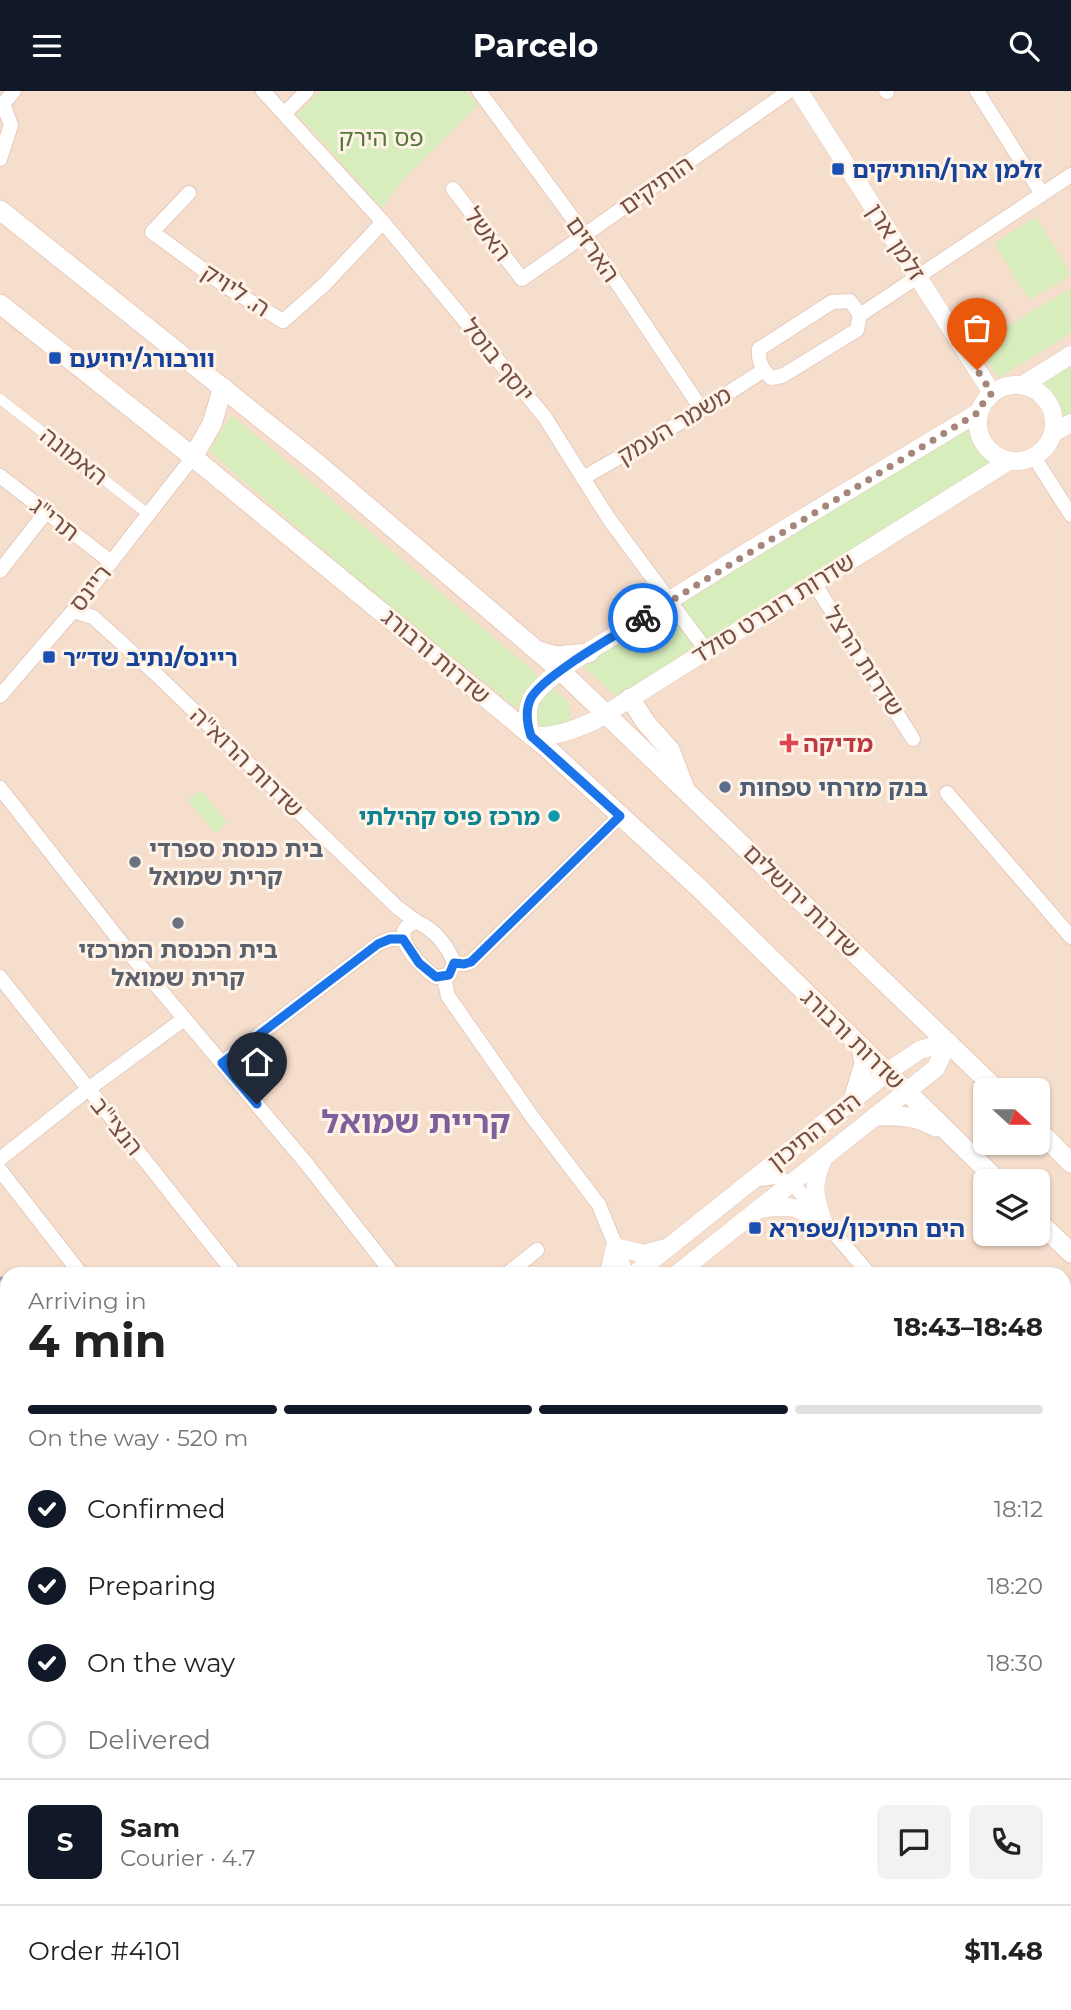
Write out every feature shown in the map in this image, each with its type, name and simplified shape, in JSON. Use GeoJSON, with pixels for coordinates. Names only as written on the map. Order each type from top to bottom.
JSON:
{"type":"FeatureCollection","features":[{"type":"Feature","properties":{"kind":"main road"},"geometry":{"type":"LineString","coordinates":[[0,210],[223,387],[561,671],[605,714]]}},
{"type":"Feature","properties":{"kind":"main road","name":"שדרות ורבורג"},"geometry":{"type":"LineString","coordinates":[[0,304],[176,443],[531,736],[660,850],[985,1169]]}},
{"type":"Feature","properties":{"kind":"main road","name":"ריינס"},"geometry":{"type":"LineString","coordinates":[[193,457],[212,424],[223,387]]}},
{"type":"Feature","properties":{"kind":"main road"},"geometry":{"type":"LineString","coordinates":[[535,649],[556,656],[589,653]]}},
{"type":"Feature","properties":{"kind":"main road"},"geometry":{"type":"LineString","coordinates":[[630,698],[646,723],[676,759],[685,790]]}},
{"type":"Feature","properties":{"kind":"main road","name":"שדרות ירושלים"},"geometry":{"type":"LineString","coordinates":[[605,714],[986,1078]]}},
{"type":"Feature","properties":{"kind":"main road"},"geometry":{"type":"LineString","coordinates":[[853,1100],[864,1064],[861,1046]]}},
{"type":"Feature","properties":{"kind":"main road"},"geometry":{"type":"LineString","coordinates":[[876,1116],[906,1115],[922,1119],[950,1135]]}},
{"type":"Feature","properties":{"kind":"main road"},"geometry":{"type":"LineString","coordinates":[[1050,1142],[1071,1163]]}},
{"type":"Feature","properties":{"kind":"main road"},"geometry":{"type":"LineString","coordinates":[[1050,1233],[1071,1253]]}},
{"type":"Feature","properties":{"kind":"street"},"geometry":{"type":"LineString","coordinates":[[0,159],[11,125],[2,103],[14,91]]}},
{"type":"Feature","properties":{"kind":"street","name":"יוסף בוסל"},"geometry":{"type":"LineString","coordinates":[[263,91],[383,222],[544,416],[583,478],[668,601],[706,650]]}},
{"type":"Feature","properties":{"kind":"street"},"geometry":{"type":"LineString","coordinates":[[285,113],[307,91]]}},
{"type":"Feature","properties":{"kind":"street","name":"הארזים"},"geometry":{"type":"LineString","coordinates":[[479,91],[585,235],[702,410]]}},
{"type":"Feature","properties":{"kind":"street","name":"הותיקים"},"geometry":{"type":"LineString","coordinates":[[522,279],[789,91]]}},
{"type":"Feature","properties":{"kind":"street","name":"זלמן ארן"},"geometry":{"type":"LineString","coordinates":[[799,91],[992,393]]}},
{"type":"Feature","properties":{"kind":"street"},"geometry":{"type":"LineString","coordinates":[[977,91],[1042,194]]}},
{"type":"Feature","properties":{"kind":"street"},"geometry":{"type":"LineString","coordinates":[[860,315],[850,301],[832,302],[759,349],[758,359],[771,378],[782,376],[857,330],[860,315],[1071,175]]}},
{"type":"Feature","properties":{"kind":"street","name":"האשל"},"geometry":{"type":"LineString","coordinates":[[453,189],[522,279]]}},
{"type":"Feature","properties":{"kind":"street","name":"ה. ליויק"},"geometry":{"type":"LineString","coordinates":[[189,193],[152,232],[227,287],[283,321],[325,284],[383,222]]}},
{"type":"Feature","properties":{"kind":"street"},"geometry":{"type":"LineString","coordinates":[[1023,385],[1071,355]]}},
{"type":"Feature","properties":{"kind":"street","name":"משמר העמק"},"geometry":{"type":"LineString","coordinates":[[583,478],[702,410],[764,370]]}},
{"type":"Feature","properties":{"kind":"street"},"geometry":{"type":"LineString","coordinates":[[1023,385],[1035,389],[1052,408],[1053,433],[1042,451],[1034,457],[1009,461],[987,448],[980,437],[979,412],[992,393],[1002,387],[1023,385]]}},
{"type":"Feature","properties":{"kind":"street","name":"האמונה"},"geometry":{"type":"LineString","coordinates":[[0,399],[148,514]]}},
{"type":"Feature","properties":{"kind":"street"},"geometry":{"type":"LineString","coordinates":[[531,736],[528,708],[532,697],[549,678],[668,601],[979,412]]}},
{"type":"Feature","properties":{"kind":"street"},"geometry":{"type":"LineString","coordinates":[[1053,433],[1071,422]]}},
{"type":"Feature","properties":{"kind":"street"},"geometry":{"type":"LineString","coordinates":[[176,443],[181,462],[177,478]]}},
{"type":"Feature","properties":{"kind":"street","name":"ריינס"},"geometry":{"type":"LineString","coordinates":[[0,696],[73,611],[193,457]]}},
{"type":"Feature","properties":{"kind":"street"},"geometry":{"type":"LineString","coordinates":[[1034,457],[1071,515]]}},
{"type":"Feature","properties":{"kind":"street","name":"שדרות רוברט סולד"},"geometry":{"type":"LineString","coordinates":[[531,736],[572,732],[605,714],[1009,461]]}},
{"type":"Feature","properties":{"kind":"street","name":"תרי\"ג"},"geometry":{"type":"LineString","coordinates":[[0,476],[111,562]]}},
{"type":"Feature","properties":{"kind":"street"},"geometry":{"type":"LineString","coordinates":[[0,571],[46,512]]}},
{"type":"Feature","properties":{"kind":"street","name":"שדרות הרצל"},"geometry":{"type":"LineString","coordinates":[[814,583],[914,739]]}},
{"type":"Feature","properties":{"kind":"street","name":"שדרות הרוא\"ה"},"geometry":{"type":"LineString","coordinates":[[73,611],[93,617],[109,631],[398,908],[434,933],[451,953],[454,963]]}},
{"type":"Feature","properties":{"kind":"street"},"geometry":{"type":"LineString","coordinates":[[0,789],[184,1019],[306,1163],[388,1267]]}},
{"type":"Feature","properties":{"kind":"street"},"geometry":{"type":"LineString","coordinates":[[947,793],[1071,937]]}},
{"type":"Feature","properties":{"kind":"street"},"geometry":{"type":"LineString","coordinates":[[444,978],[453,969],[454,963],[471,962],[620,816]]}},
{"type":"Feature","properties":{"kind":"street"},"geometry":{"type":"LineString","coordinates":[[417,922],[410,923],[404,931],[403,939],[427,971],[436,977],[444,978]]}},
{"type":"Feature","properties":{"kind":"street"},"geometry":{"type":"LineString","coordinates":[[222,1063],[378,944],[390,939],[403,939]]}},
{"type":"Feature","properties":{"kind":"street","name":"הנצי\"ב"},"geometry":{"type":"LineString","coordinates":[[0,977],[229,1267]]}},
{"type":"Feature","properties":{"kind":"street"},"geometry":{"type":"LineString","coordinates":[[444,978],[448,996],[517,1096],[599,1205],[624,1267]]}},
{"type":"Feature","properties":{"kind":"street"},"geometry":{"type":"LineString","coordinates":[[0,1159],[87,1090],[184,1019]]}},
{"type":"Feature","properties":{"kind":"street","name":"הים התיכון"},"geometry":{"type":"LineString","coordinates":[[644,1267],[888,1073],[920,1050],[948,1042]]}},
{"type":"Feature","properties":{"kind":"street","name":"הים התיכון"},"geometry":{"type":"LineString","coordinates":[[686,1267],[907,1092],[936,1067],[948,1042]]}},
{"type":"Feature","properties":{"kind":"street"},"geometry":{"type":"LineString","coordinates":[[824,1157],[816,1175],[814,1195],[824,1224]]}},
{"type":"Feature","properties":{"kind":"street"},"geometry":{"type":"LineString","coordinates":[[0,1170],[76,1267]]}},
{"type":"Feature","properties":{"kind":"street"},"geometry":{"type":"LineString","coordinates":[[752,1180],[775,1177],[792,1183],[863,1267]]}},
{"type":"Feature","properties":{"kind":"street"},"geometry":{"type":"LineString","coordinates":[[758,1209],[786,1205],[800,1208],[824,1224]]}},
{"type":"Feature","properties":{"kind":"street"},"geometry":{"type":"LineString","coordinates":[[615,1247],[644,1254],[674,1243]]}},
{"type":"Feature","properties":{"kind":"street"},"geometry":{"type":"LineString","coordinates":[[611,1267],[615,1247]]}},
{"type":"Feature","properties":{"kind":"street"},"geometry":{"type":"LineString","coordinates":[[516,1267],[537,1250]]}},
{"type":"Feature","properties":{"kind":"shaded area"},"geometry":{"type":"Polygon","coordinates":[[[0,91],[1071,91],[1071,1267],[0,1267],[0,91]]]}},
{"type":"Feature","properties":{"kind":"green space","name":"פס הירק"},"geometry":{"type":"Polygon","coordinates":[[[321,91],[466,91],[478,105],[402,180],[382,208],[297,114],[321,91]]]}},
{"type":"Feature","properties":{"kind":"green space"},"geometry":{"type":"Polygon","coordinates":[[[1036,217],[1071,275],[1029,300],[994,243],[1036,217]]]}},
{"type":"Feature","properties":{"kind":"green space"},"geometry":{"type":"Polygon","coordinates":[[[1071,288],[1071,333],[998,378],[978,344],[1071,288]]]}},
{"type":"Feature","properties":{"kind":"green space"},"geometry":{"type":"Polygon","coordinates":[[[1071,356],[1071,418],[1065,422],[1036,377],[1071,356]]]}},
{"type":"Feature","properties":{"kind":"green space"},"geometry":{"type":"Polygon","coordinates":[[[232,415],[568,701],[568,723],[548,732],[406,622],[209,451],[232,415]]]}},
{"type":"Feature","properties":{"kind":"green space"},"geometry":{"type":"Polygon","coordinates":[[[960,422],[992,467],[706,643],[674,602],[960,422]]]}},
{"type":"Feature","properties":{"kind":"green space"},"geometry":{"type":"Polygon","coordinates":[[[667,607],[698,649],[620,700],[580,663],[667,607]]]}},
{"type":"Feature","properties":{"kind":"green space"},"geometry":{"type":"Polygon","coordinates":[[[201,790],[227,823],[215,833],[188,800],[201,790]]]}},
{"type":"Feature","properties":{"kind":"way so far"},"geometry":{"type":"LineString","coordinates":[[643,618],[979,412],[992,393],[977,370]]}},
{"type":"Feature","properties":{"kind":"place","name":"זלמן ארן/הותיקים"},"geometry":{"type":"Point","coordinates":[838,169]}},
{"type":"Feature","properties":{"kind":"place","name":"וורבורג/יחיעם"},"geometry":{"type":"Point","coordinates":[55,358]}},
{"type":"Feature","properties":{"kind":"place","name":"ריינס/נתיב שד״ר"},"geometry":{"type":"Point","coordinates":[49,657]}},
{"type":"Feature","properties":{"kind":"place","name":"מדיקה"},"geometry":{"type":"Point","coordinates":[789,743]}},
{"type":"Feature","properties":{"kind":"place","name":"בנק מזרחי טפחות"},"geometry":{"type":"Point","coordinates":[725,787]}},
{"type":"Feature","properties":{"kind":"place","name":"מרכז פיס קהילתי"},"geometry":{"type":"Point","coordinates":[554,816]}},
{"type":"Feature","properties":{"kind":"place","name":"בית כנסת ספרדי קרית שמואל"},"geometry":{"type":"Point","coordinates":[135,862]}},
{"type":"Feature","properties":{"kind":"place","name":"בית הכנסת המרכזי קרית שמואל"},"geometry":{"type":"Point","coordinates":[178,923]}},
{"type":"Feature","properties":{"kind":"place","name":"הים התיכון/שפירא"},"geometry":{"type":"Point","coordinates":[755,1228]}},
{"type":"Feature","properties":{"kind":"district","name":"קריית שמואל"},"geometry":{"type":"Point","coordinates":[416,1121]}},
{"type":"Feature","properties":{"kind":"route"},"geometry":{"type":"LineString","coordinates":[[257,1104],[222,1063],[378,944],[390,939],[403,939],[419,963],[436,977],[444,978],[449,975],[454,963],[471,962],[620,816],[531,736],[528,708],[532,697],[549,678],[643,618]]}}]}
